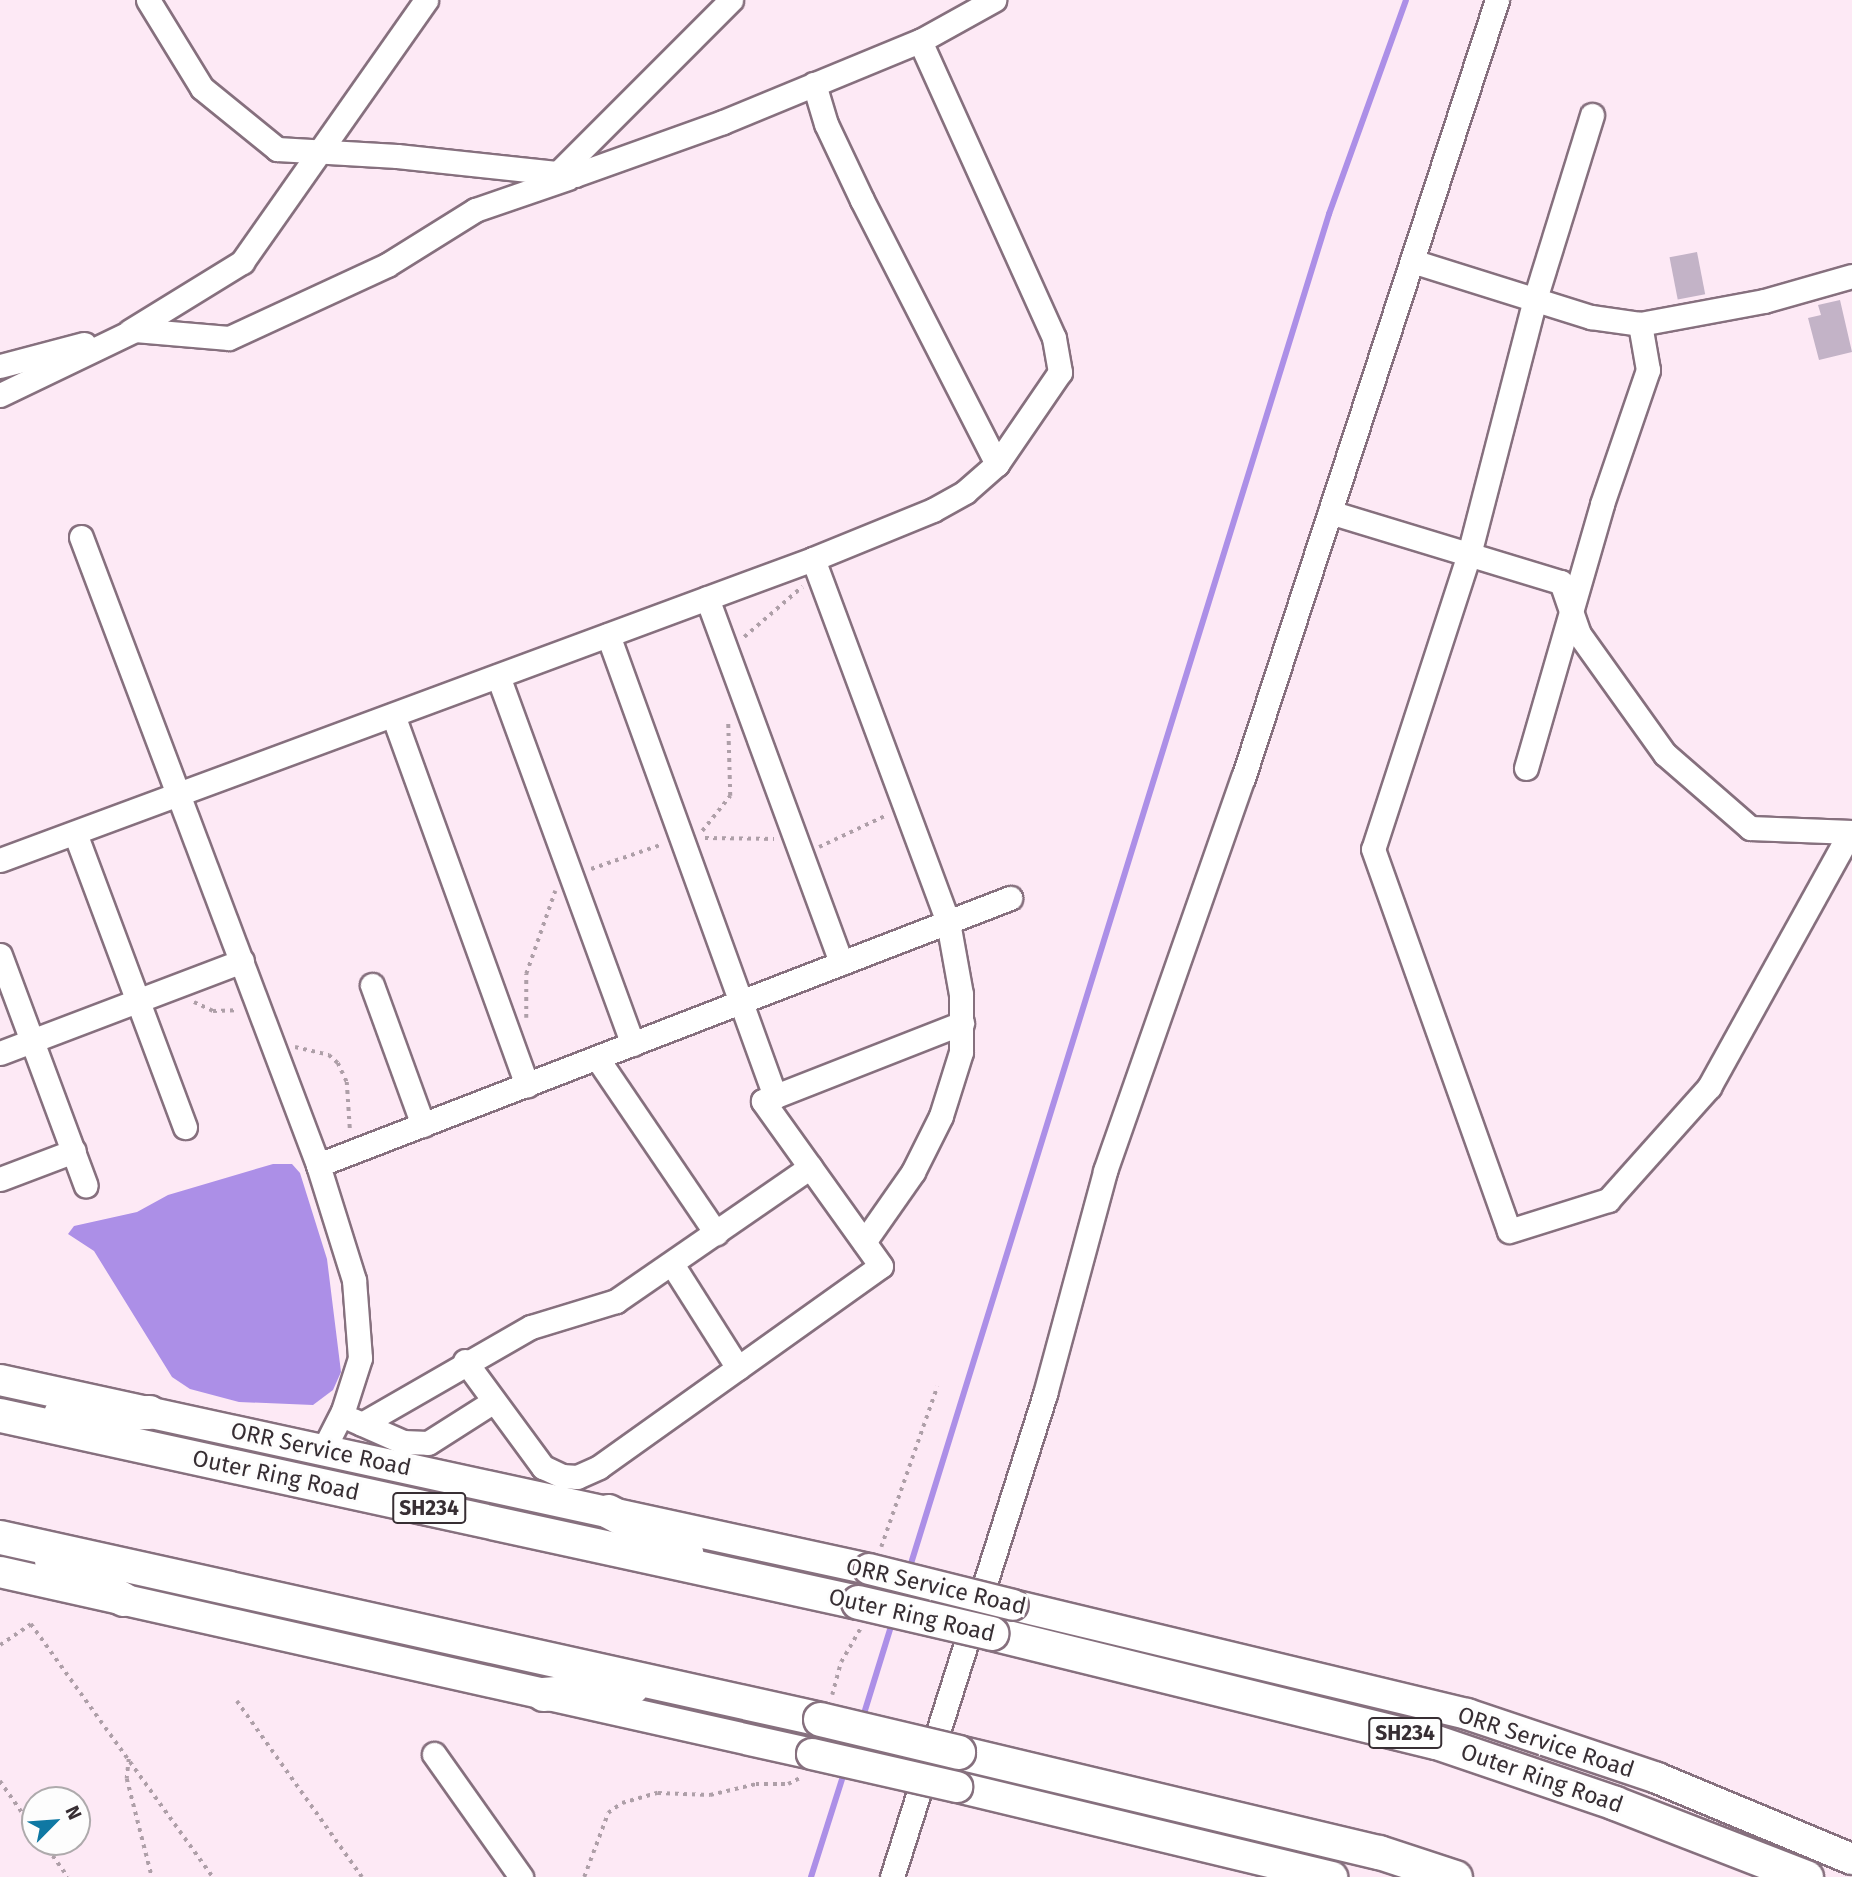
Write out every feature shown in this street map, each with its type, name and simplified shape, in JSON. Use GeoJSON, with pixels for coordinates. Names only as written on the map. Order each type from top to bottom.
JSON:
{"type":"FeatureCollection","features":[{"type":"Feature","properties":{"kind":"highway"},"geometry":{"type":"LineString","coordinates":[[3,1415],[149,1412]]}},
{"type":"Feature","properties":{"kind":"highway","name":"Outer Ring Road"},"geometry":{"type":"LineString","coordinates":[[3,1415],[723,1572],[861,1611],[991,1633],[1436,1742],[1615,1803],[1806,1877]]}},
{"type":"Feature","properties":{"kind":"highway"},"geometry":{"type":"LineString","coordinates":[[608,1511],[723,1572]]}},
{"type":"Feature","properties":{"kind":"highway"},"geometry":{"type":"LineString","coordinates":[[7,1539],[123,1599]]}},
{"type":"Feature","properties":{"kind":"highway"},"geometry":{"type":"LineString","coordinates":[[7,1539],[670,1685],[825,1712],[958,1752],[1379,1852],[1455,1877]]}},
{"type":"Feature","properties":{"kind":"highway"},"geometry":{"type":"LineString","coordinates":[[544,1693],[670,1685]]}},
{"type":"Feature","properties":{"kind":"main road","name":"ORR Service Road"},"geometry":{"type":"LineString","coordinates":[[0,1380],[608,1511],[874,1564],[1013,1605],[1467,1714],[1657,1778],[1852,1858]]}},
{"type":"Feature","properties":{"kind":"main road"},"geometry":{"type":"LineString","coordinates":[[0,1572],[544,1693],[809,1764],[957,1787],[1332,1877]]}},
{"type":"Feature","properties":{"kind":"street"},"geometry":{"type":"LineString","coordinates":[[148,0],[202,88],[277,149],[566,174]]}},
{"type":"Feature","properties":{"kind":"street"},"geometry":{"type":"LineString","coordinates":[[0,395],[135,330],[242,262],[426,0]]}},
{"type":"Feature","properties":{"kind":"street"},"geometry":{"type":"LineString","coordinates":[[566,174],[731,0]]}},
{"type":"Feature","properties":{"kind":"street"},"geometry":{"type":"LineString","coordinates":[[0,366],[135,330],[229,338],[387,265],[475,210],[566,174],[814,85],[920,41],[994,0]]}},
{"type":"Feature","properties":{"kind":"street"},"geometry":{"type":"LineString","coordinates":[[892,1877],[1045,1394],[1104,1171],[1243,778],[1497,0]]}},
{"type":"Feature","properties":{"kind":"street"},"geometry":{"type":"LineString","coordinates":[[0,860],[813,559],[933,510],[965,492],[997,464],[1060,372],[1054,338],[920,41]]}},
{"type":"Feature","properties":{"kind":"street"},"geometry":{"type":"LineString","coordinates":[[814,85],[826,124],[862,200],[997,464]]}},
{"type":"Feature","properties":{"kind":"street"},"geometry":{"type":"LineString","coordinates":[[1330,512],[1470,551],[1561,582],[1579,634],[1665,754],[1750,828],[1850,833],[1709,1087],[1608,1200],[1509,1231],[1373,849],[1470,551],[1535,299],[1592,114]]}},
{"type":"Feature","properties":{"kind":"street"},"geometry":{"type":"LineString","coordinates":[[1412,261],[1591,317],[1640,324],[1764,301],[1852,276]]}},
{"type":"Feature","properties":{"kind":"street"},"geometry":{"type":"LineString","coordinates":[[1526,768],[1573,615],[1602,505],[1648,370],[1640,324]]}},
{"type":"Feature","properties":{"kind":"street"},"geometry":{"type":"LineString","coordinates":[[81,537],[318,1165],[359,1305],[360,1358],[341,1415],[323,1450]]}},
{"type":"Feature","properties":{"kind":"street"},"geometry":{"type":"LineString","coordinates":[[813,559],[948,922],[962,1023],[961,1052],[941,1116],[913,1172],[864,1242]]}},
{"type":"Feature","properties":{"kind":"street"},"geometry":{"type":"LineString","coordinates":[[707,598],[841,963]]}},
{"type":"Feature","properties":{"kind":"street"},"geometry":{"type":"LineString","coordinates":[[608,635],[775,1097]]}},
{"type":"Feature","properties":{"kind":"street"},"geometry":{"type":"LineString","coordinates":[[498,676],[633,1044]]}},
{"type":"Feature","properties":{"kind":"street"},"geometry":{"type":"LineString","coordinates":[[393,715],[527,1084]]}},
{"type":"Feature","properties":{"kind":"street"},"geometry":{"type":"LineString","coordinates":[[75,833],[185,1127]]}},
{"type":"Feature","properties":{"kind":"street"},"geometry":{"type":"LineString","coordinates":[[318,1165],[1010,898]]}},
{"type":"Feature","properties":{"kind":"street"},"geometry":{"type":"LineString","coordinates":[[0,955],[86,1186]]}},
{"type":"Feature","properties":{"kind":"street"},"geometry":{"type":"LineString","coordinates":[[0,1053],[242,961]]}},
{"type":"Feature","properties":{"kind":"street"},"geometry":{"type":"LineString","coordinates":[[372,985],[423,1125]]}},
{"type":"Feature","properties":{"kind":"street"},"geometry":{"type":"LineString","coordinates":[[465,1361],[543,1467],[562,1476],[577,1477],[599,1467],[881,1266],[763,1101],[962,1023]]}},
{"type":"Feature","properties":{"kind":"street"},"geometry":{"type":"LineString","coordinates":[[597,1058],[716,1233]]}},
{"type":"Feature","properties":{"kind":"street"},"geometry":{"type":"LineString","coordinates":[[0,1179],[74,1151]]}},
{"type":"Feature","properties":{"kind":"street"},"geometry":{"type":"LineString","coordinates":[[362,1424],[465,1361],[552,1317],[591,1311],[617,1301],[810,1167]]}},
{"type":"Feature","properties":{"kind":"street"},"geometry":{"type":"LineString","coordinates":[[672,1264],[737,1368]]}},
{"type":"Feature","properties":{"kind":"street"},"geometry":{"type":"LineString","coordinates":[[341,1415],[403,1442],[428,1443],[494,1401]]}},
{"type":"Feature","properties":{"kind":"street"},"geometry":{"type":"LineString","coordinates":[[434,1754],[521,1877]]}},
{"type":"Feature","properties":{"kind":"path"},"geometry":{"type":"LineString","coordinates":[[513,1047],[525,1024],[529,996],[526,974],[548,904],[572,877],[649,847],[681,841],[754,835],[815,848],[844,839],[877,819],[906,812]]}},
{"type":"Feature","properties":{"kind":"path"},"geometry":{"type":"LineString","coordinates":[[167,989],[213,1011],[238,1010],[265,1023],[284,1043],[329,1055],[338,1063],[347,1082],[352,1152]]}},
{"type":"Feature","properties":{"kind":"path"},"geometry":{"type":"LineString","coordinates":[[874,1564],[937,1387]]}},
{"type":"Feature","properties":{"kind":"path"},"geometry":{"type":"LineString","coordinates":[[825,1712],[861,1611]]}},
{"type":"Feature","properties":{"kind":"path"},"geometry":{"type":"LineString","coordinates":[[0,1645],[31,1624],[213,1877]]}},
{"type":"Feature","properties":{"kind":"path"},"geometry":{"type":"LineString","coordinates":[[237,1701],[362,1877]]}},
{"type":"Feature","properties":{"kind":"path"},"geometry":{"type":"LineString","coordinates":[[129,1759],[127,1779],[152,1877]]}},
{"type":"Feature","properties":{"kind":"path"},"geometry":{"type":"LineString","coordinates":[[584,1877],[608,1813],[622,1803],[658,1793],[710,1795],[756,1784],[788,1784],[809,1764]]}},
{"type":"Feature","properties":{"kind":"path"},"geometry":{"type":"LineString","coordinates":[[0,1781],[21,1811]]}},
{"type":"Feature","properties":{"kind":"path"},"geometry":{"type":"LineString","coordinates":[[53,1856],[68,1877]]}},
{"type":"Feature","properties":{"kind":"shaded area"},"geometry":{"type":"Polygon","coordinates":[[[273,1164],[292,1164],[300,1173],[327,1259],[341,1372],[333,1390],[313,1405],[239,1402],[190,1389],[172,1377],[94,1251],[68,1234],[74,1226],[137,1212],[168,1195],[273,1164]]]}},
{"type":"Feature","properties":{"kind":"building"},"geometry":{"type":"Polygon","coordinates":[[[1697,252],[1705,294],[1678,300],[1670,257],[1697,252]]]}},
{"type":"Feature","properties":{"kind":"building"},"geometry":{"type":"Polygon","coordinates":[[[1840,300],[1852,352],[1819,360],[1808,318],[1821,315],[1818,305],[1840,300]]]}},
{"type":"Feature","properties":{"kind":"waterway"},"geometry":{"type":"LineString","coordinates":[[909,1570],[1329,214],[1406,0]]}},
{"type":"Feature","properties":{"kind":"waterway"},"geometry":{"type":"LineString","coordinates":[[862,1720],[893,1620]]}},
{"type":"Feature","properties":{"kind":"waterway"},"geometry":{"type":"LineString","coordinates":[[811,1877],[845,1770]]}}]}
